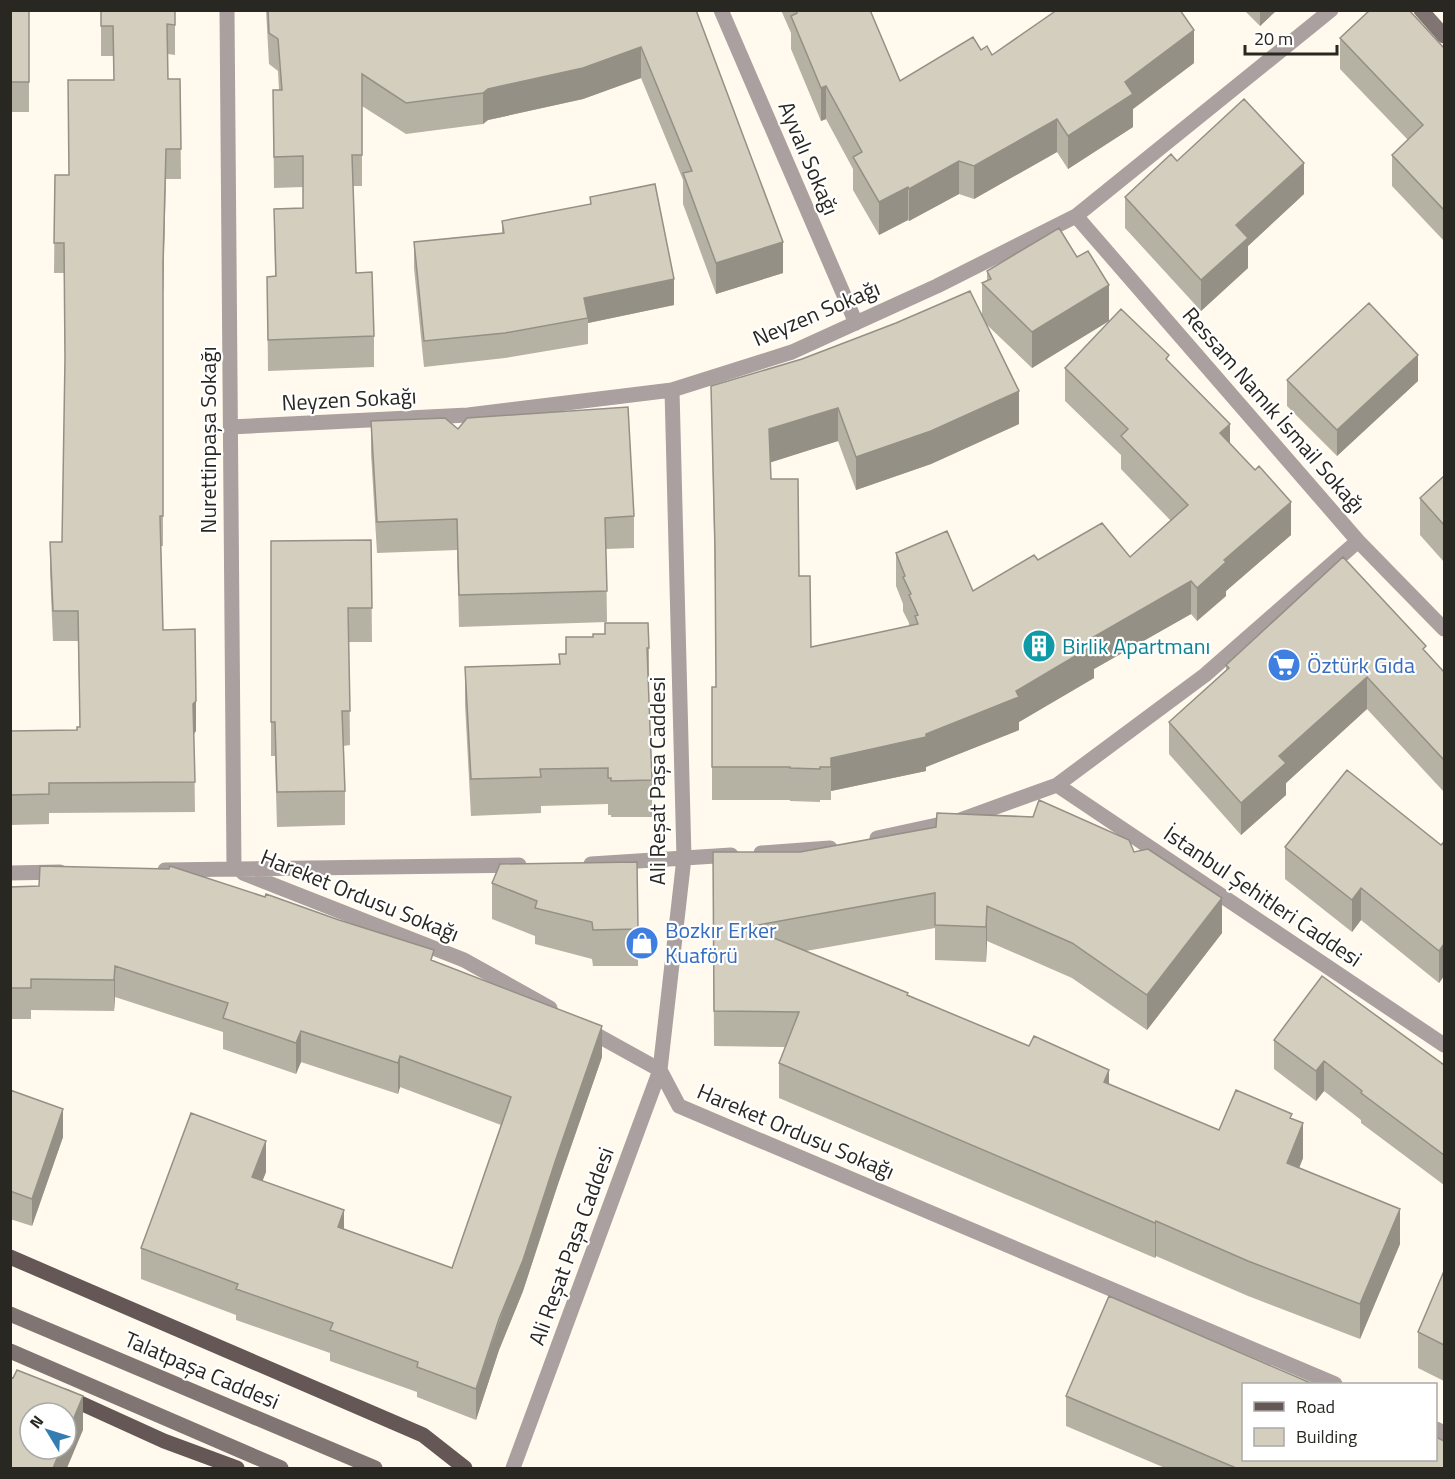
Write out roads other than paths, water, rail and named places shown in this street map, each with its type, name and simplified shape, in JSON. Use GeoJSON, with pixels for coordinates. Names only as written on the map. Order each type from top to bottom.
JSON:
{"type":"FeatureCollection","features":[{"type":"Feature","properties":{"kind":"main road"},"geometry":{"type":"LineString","coordinates":[[1420,10],[1444,36]]}},
{"type":"Feature","properties":{"kind":"main road"},"geometry":{"type":"LineString","coordinates":[[10,1257],[423,1435],[465,1468]]}},
{"type":"Feature","properties":{"kind":"main road","name":"Talatpaşa Caddesi"},"geometry":{"type":"LineString","coordinates":[[10,1314],[375,1468]]}},
{"type":"Feature","properties":{"kind":"main road"},"geometry":{"type":"LineString","coordinates":[[10,1350],[281,1468]]}},
{"type":"Feature","properties":{"kind":"main road"},"geometry":{"type":"LineString","coordinates":[[52,1390],[165,1441],[237,1468]]}},
{"type":"Feature","properties":{"kind":"street","name":"Nurettinpaşa Sokağı"},"geometry":{"type":"LineString","coordinates":[[227,10],[234,869]]}},
{"type":"Feature","properties":{"kind":"street","name":"Ayvalı Sokağı"},"geometry":{"type":"LineString","coordinates":[[721,10],[856,323]]}},
{"type":"Feature","properties":{"kind":"street","name":"Neyzen Sokağı"},"geometry":{"type":"LineString","coordinates":[[231,427],[468,415],[672,390],[792,352],[937,286],[1076,216],[1331,10]]}},
{"type":"Feature","properties":{"kind":"street","name":"Ressam Namık İsmail Sokağı"},"geometry":{"type":"LineString","coordinates":[[1076,216],[1358,540],[1444,629]]}},
{"type":"Feature","properties":{"kind":"street","name":"Ali Reşat Paşa Caddesi"},"geometry":{"type":"LineString","coordinates":[[513,1468],[660,1070],[684,858],[672,390]]}},
{"type":"Feature","properties":{"kind":"street"},"geometry":{"type":"LineString","coordinates":[[579,864],[828,849],[960,820],[1056,785],[1205,675],[1358,540]]}},
{"type":"Feature","properties":{"kind":"street","name":"İstanbul Şehitleri Caddesi"},"geometry":{"type":"LineString","coordinates":[[1056,785],[1444,1045]]}},
{"type":"Feature","properties":{"kind":"street"},"geometry":{"type":"LineString","coordinates":[[152,870],[531,865]]}},
{"type":"Feature","properties":{"kind":"street","name":"Hareket Ordusu Sokağı"},"geometry":{"type":"LineString","coordinates":[[234,869],[464,960],[660,1070],[679,1106],[1333,1383]]}},
{"type":"Feature","properties":{"kind":"street"},"geometry":{"type":"LineString","coordinates":[[10,873],[69,872]]}},
{"type":"Feature","properties":{"kind":"place","name":"Birlik Apartmanı"},"geometry":{"type":"Point","coordinates":[1039,646]}},
{"type":"Feature","properties":{"kind":"place","name":"Öztürk Gıda"},"geometry":{"type":"Point","coordinates":[1284,665]}},
{"type":"Feature","properties":{"kind":"place","name":"Bozkır Erker Kuaförü"},"geometry":{"type":"Point","coordinates":[642,943]}}]}
